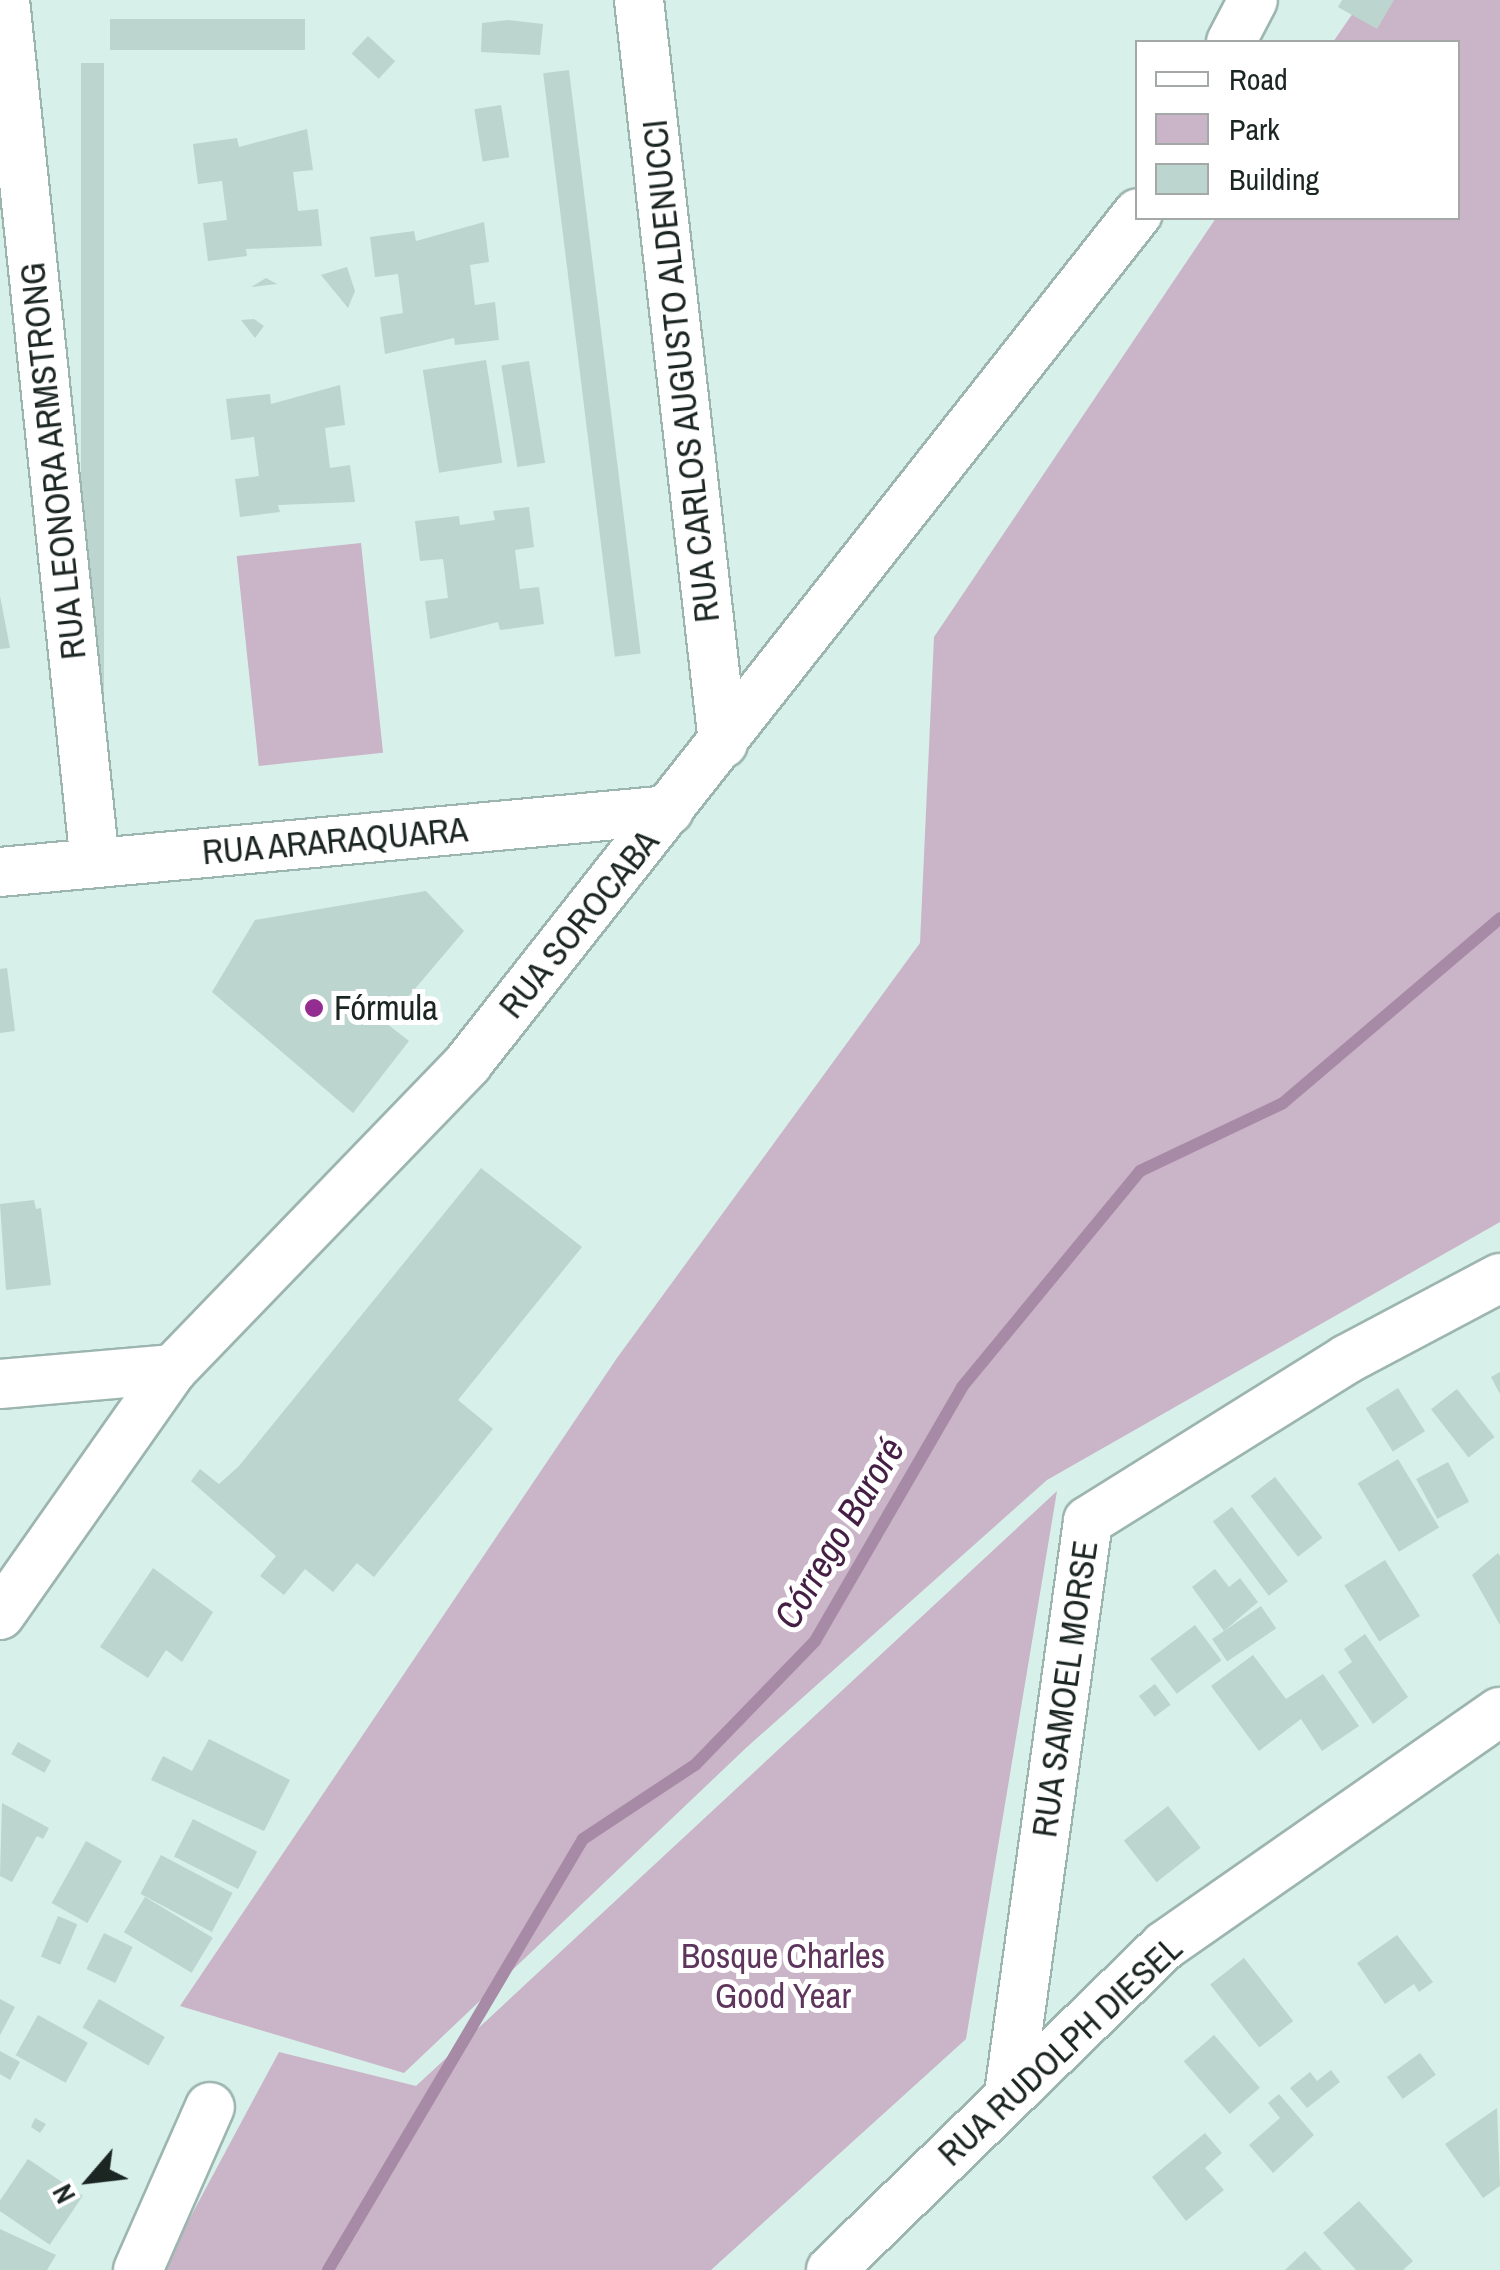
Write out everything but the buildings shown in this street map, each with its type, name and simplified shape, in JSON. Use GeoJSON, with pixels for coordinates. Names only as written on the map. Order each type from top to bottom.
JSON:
{"type":"FeatureCollection","features":[{"type":"Feature","properties":{"kind":"street","name":"RUA LEONORA ARMSTRONG"},"geometry":{"type":"LineString","coordinates":[[5,0],[95,863]]}},
{"type":"Feature","properties":{"kind":"street","name":"RUA CARLOS AUGUSTO ALDENUCCI"},"geometry":{"type":"LineString","coordinates":[[639,0],[723,743]]}},
{"type":"Feature","properties":{"kind":"street"},"geometry":{"type":"LineString","coordinates":[[1232,40],[1253,0]]}},
{"type":"Feature","properties":{"kind":"street","name":"RUA SOROCABA"},"geometry":{"type":"LineString","coordinates":[[0,1615],[173,1369],[468,1063],[1135,217]]}},
{"type":"Feature","properties":{"kind":"street","name":"RUA ARARAQUARA"},"geometry":{"type":"LineString","coordinates":[[0,872],[669,810]]}},
{"type":"Feature","properties":{"kind":"street","name":"RUA SAMOEL MORSE"},"geometry":{"type":"LineString","coordinates":[[1009,2094],[1088,1521],[1347,1360],[1500,1278]]}},
{"type":"Feature","properties":{"kind":"street"},"geometry":{"type":"LineString","coordinates":[[0,1384],[173,1369]]}},
{"type":"Feature","properties":{"kind":"street","name":"RUA RUDOLPH DIESEL"},"geometry":{"type":"LineString","coordinates":[[831,2270],[1164,1946],[1500,1712]]}},
{"type":"Feature","properties":{"kind":"street"},"geometry":{"type":"LineString","coordinates":[[138,2270],[210,2108]]}},
{"type":"Feature","properties":{"kind":"green space"},"geometry":{"type":"Polygon","coordinates":[[[1362,0],[1500,0],[1500,1222],[1047,1480],[747,1747],[404,2073],[180,2006],[617,1358],[920,943],[934,637],[1215,220],[1460,220],[1460,40],[1334,40],[1362,0]]]}},
{"type":"Feature","properties":{"kind":"green space"},"geometry":{"type":"Polygon","coordinates":[[[361,543],[383,753],[259,766],[237,556],[361,543]]]}},
{"type":"Feature","properties":{"kind":"green space","name":"Bosque Charles Good Year"},"geometry":{"type":"Polygon","coordinates":[[[1057,1491],[966,2039],[711,2270],[162,2270],[279,2052],[416,2086],[1057,1491]]]}},
{"type":"Feature","properties":{"kind":"waterway","name":"Córrego Baroré"},"geometry":{"type":"LineString","coordinates":[[328,2270],[583,1839],[695,1765],[815,1641],[962,1387],[1140,1171],[1283,1103],[1500,918]]}},
{"type":"Feature","properties":{"kind":"place","name":"Fórmula"},"geometry":{"type":"Point","coordinates":[314,1008]}}]}
